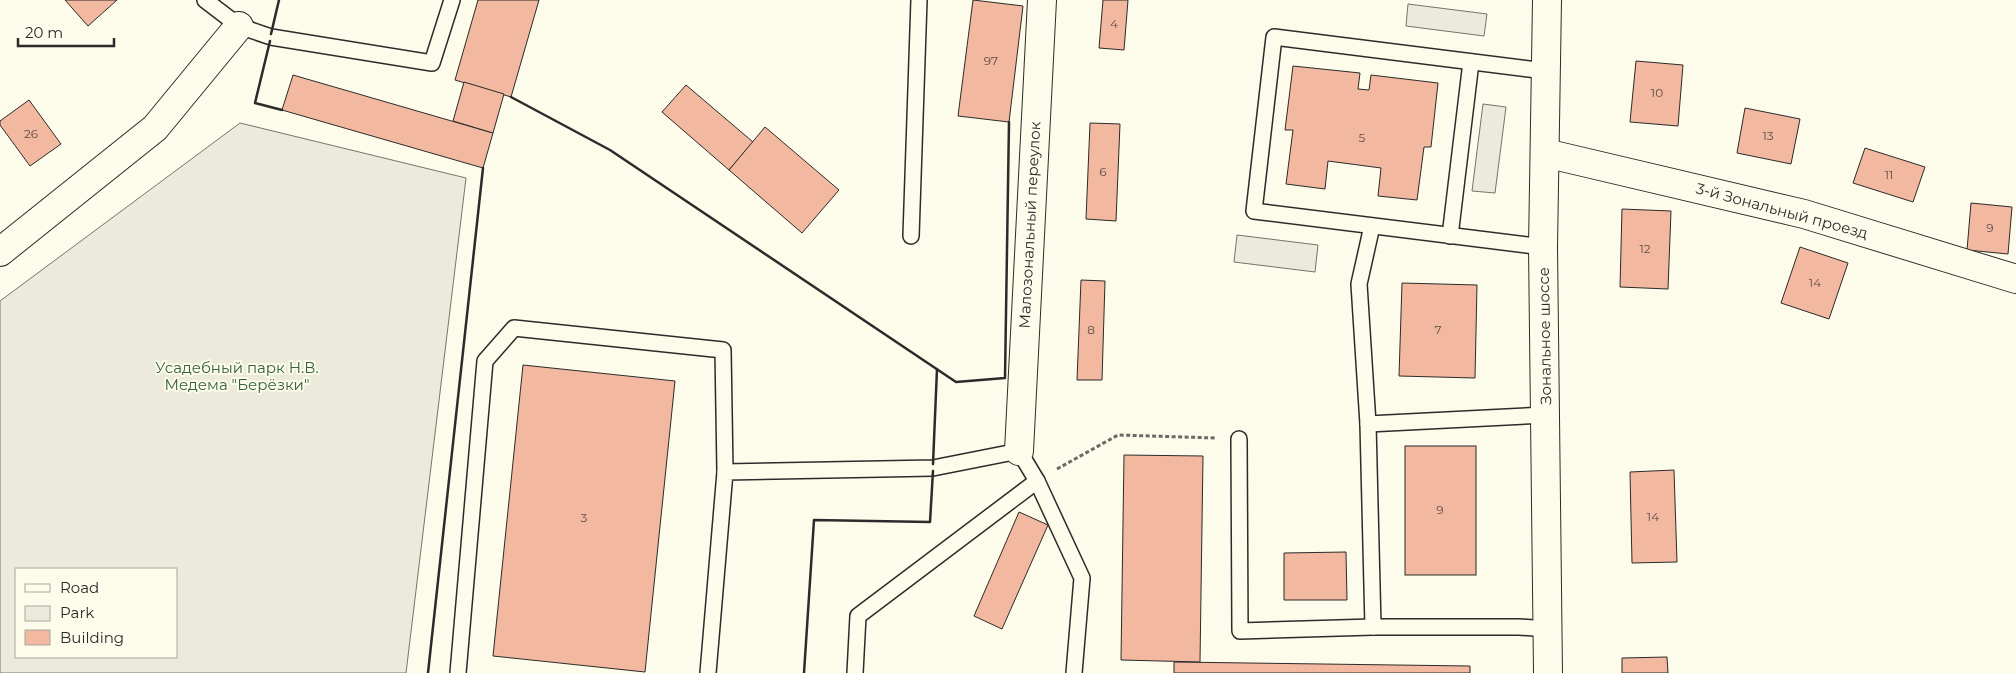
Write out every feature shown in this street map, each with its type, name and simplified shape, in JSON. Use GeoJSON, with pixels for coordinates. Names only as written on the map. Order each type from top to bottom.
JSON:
{"type":"FeatureCollection","features":[{"type":"Feature","properties":{"kind":"street","name":"Малозональный переулок"},"geometry":{"type":"LineString","coordinates":[[1019,451],[1042,0]]}},
{"type":"Feature","properties":{"kind":"street","name":"Зональное шоссе"},"geometry":{"type":"LineString","coordinates":[[1547,0],[1543,247],[1548,673]]}},
{"type":"Feature","properties":{"kind":"street"},"geometry":{"type":"LineString","coordinates":[[0,252],[155,128],[239,26]]}},
{"type":"Feature","properties":{"kind":"street","name":"3-й Зональный проезд"},"geometry":{"type":"LineString","coordinates":[[1544,153],[1804,214],[2016,279]]}},
{"type":"Feature","properties":{"kind":"lane"},"geometry":{"type":"LineString","coordinates":[[204,0],[239,26],[271,36],[432,63],[452,0]]}},
{"type":"Feature","properties":{"kind":"lane"},"geometry":{"type":"LineString","coordinates":[[911,236],[919,0]]}},
{"type":"Feature","properties":{"kind":"lane"},"geometry":{"type":"LineString","coordinates":[[1543,247],[1254,211],[1274,38],[1546,71]]}},
{"type":"Feature","properties":{"kind":"lane"},"geometry":{"type":"LineString","coordinates":[[1450,236],[1471,62]]}},
{"type":"Feature","properties":{"kind":"lane"},"geometry":{"type":"LineString","coordinates":[[1372,226],[1358,284],[1368,424],[1373,627]]}},
{"type":"Feature","properties":{"kind":"lane"},"geometry":{"type":"LineString","coordinates":[[458,673],[485,361],[514,328],[723,350],[725,472],[708,673]]}},
{"type":"Feature","properties":{"kind":"lane"},"geometry":{"type":"LineString","coordinates":[[1368,424],[1546,415]]}},
{"type":"Feature","properties":{"kind":"lane"},"geometry":{"type":"LineString","coordinates":[[1239,439],[1240,630],[1373,627],[1520,627],[1548,630]]}},
{"type":"Feature","properties":{"kind":"lane"},"geometry":{"type":"LineString","coordinates":[[725,472],[933,468],[1019,451],[1037,481],[1082,578],[1074,673]]}},
{"type":"Feature","properties":{"kind":"lane"},"geometry":{"type":"LineString","coordinates":[[855,673],[858,616],[1037,481]]}},
{"type":"Feature","properties":{"kind":"path"},"geometry":{"type":"LineString","coordinates":[[1037,481],[1118,435],[1239,439]]}},
{"type":"Feature","properties":{"kind":"green space","name":"Усадебный парк Н.В. Медема \"Берёзки\""},"geometry":{"type":"Polygon","coordinates":[[[240,123],[466,178],[406,673],[0,673],[0,301],[240,123]]]}},
{"type":"Feature","properties":{"kind":"shaded area"},"geometry":{"type":"Polygon","coordinates":[[[1408,4],[1487,14],[1484,36],[1406,26],[1408,4]]]}},
{"type":"Feature","properties":{"kind":"shaded area"},"geometry":{"type":"Polygon","coordinates":[[[1483,104],[1506,107],[1495,193],[1472,191],[1483,104]]]}},
{"type":"Feature","properties":{"kind":"shaded area"},"geometry":{"type":"Polygon","coordinates":[[[1237,235],[1318,245],[1315,272],[1234,262],[1237,235]]]}},
{"type":"Feature","properties":{"kind":"building"},"geometry":{"type":"Polygon","coordinates":[[[65,0],[117,0],[88,26],[65,0]]]}},
{"type":"Feature","properties":{"kind":"building"},"geometry":{"type":"Polygon","coordinates":[[[478,0],[539,0],[511,97],[455,80],[478,0]]]}},
{"type":"Feature","properties":{"kind":"building"},"geometry":{"type":"Polygon","coordinates":[[[973,0],[1023,6],[1009,122],[958,116],[973,0]]]}},
{"type":"Feature","properties":{"kind":"building"},"geometry":{"type":"Polygon","coordinates":[[[1103,0],[1128,0],[1124,50],[1099,48],[1103,0]]]}},
{"type":"Feature","properties":{"kind":"building"},"geometry":{"type":"Polygon","coordinates":[[[1636,61],[1683,65],[1678,126],[1630,122],[1636,61]]]}},
{"type":"Feature","properties":{"kind":"building"},"geometry":{"type":"Polygon","coordinates":[[[1293,66],[1360,73],[1358,89],[1369,90],[1371,75],[1438,83],[1431,147],[1424,147],[1417,200],[1378,196],[1381,168],[1328,161],[1325,189],[1286,184],[1293,130],[1285,130],[1293,66]]]}},
{"type":"Feature","properties":{"kind":"building"},"geometry":{"type":"Polygon","coordinates":[[[293,75],[493,133],[483,168],[282,110],[293,75]]]}},
{"type":"Feature","properties":{"kind":"building"},"geometry":{"type":"Polygon","coordinates":[[[464,82],[504,94],[493,133],[453,121],[464,82]]]}},
{"type":"Feature","properties":{"kind":"building"},"geometry":{"type":"Polygon","coordinates":[[[686,85],[753,142],[729,170],[662,112],[686,85]]]}},
{"type":"Feature","properties":{"kind":"building"},"geometry":{"type":"Polygon","coordinates":[[[29,100],[61,144],[30,166],[0,125],[0,121],[29,100]]]}},
{"type":"Feature","properties":{"kind":"building"},"geometry":{"type":"Polygon","coordinates":[[[1745,108],[1800,119],[1791,164],[1737,153],[1745,108]]]}},
{"type":"Feature","properties":{"kind":"building"},"geometry":{"type":"Polygon","coordinates":[[[1090,123],[1120,124],[1116,221],[1086,219],[1090,123]]]}},
{"type":"Feature","properties":{"kind":"building"},"geometry":{"type":"Polygon","coordinates":[[[765,127],[839,190],[802,233],[729,170],[765,127]]]}},
{"type":"Feature","properties":{"kind":"building"},"geometry":{"type":"Polygon","coordinates":[[[1865,148],[1925,167],[1913,202],[1853,183],[1865,148]]]}},
{"type":"Feature","properties":{"kind":"building"},"geometry":{"type":"Polygon","coordinates":[[[1971,203],[2012,207],[2008,254],[1967,250],[1971,203]]]}},
{"type":"Feature","properties":{"kind":"building"},"geometry":{"type":"Polygon","coordinates":[[[1622,209],[1671,211],[1668,289],[1620,287],[1622,209]]]}},
{"type":"Feature","properties":{"kind":"building"},"geometry":{"type":"Polygon","coordinates":[[[1800,247],[1848,263],[1829,319],[1781,303],[1800,247]]]}},
{"type":"Feature","properties":{"kind":"building"},"geometry":{"type":"Polygon","coordinates":[[[1081,280],[1105,281],[1102,380],[1077,380],[1081,280]]]}},
{"type":"Feature","properties":{"kind":"building"},"geometry":{"type":"Polygon","coordinates":[[[1402,283],[1477,285],[1475,378],[1399,376],[1402,283]]]}},
{"type":"Feature","properties":{"kind":"building"},"geometry":{"type":"Polygon","coordinates":[[[523,365],[675,381],[645,672],[493,656],[523,365]]]}},
{"type":"Feature","properties":{"kind":"building"},"geometry":{"type":"Polygon","coordinates":[[[1405,446],[1476,446],[1476,575],[1405,575],[1405,446]]]}},
{"type":"Feature","properties":{"kind":"building"},"geometry":{"type":"Polygon","coordinates":[[[1124,455],[1203,456],[1200,662],[1121,660],[1124,455]]]}},
{"type":"Feature","properties":{"kind":"building"},"geometry":{"type":"Polygon","coordinates":[[[1674,470],[1677,562],[1632,563],[1630,472],[1674,470]]]}},
{"type":"Feature","properties":{"kind":"building"},"geometry":{"type":"Polygon","coordinates":[[[1019,512],[1048,525],[1002,629],[974,616],[1019,512]]]}},
{"type":"Feature","properties":{"kind":"building"},"geometry":{"type":"Polygon","coordinates":[[[1346,552],[1347,600],[1284,600],[1284,553],[1346,552]]]}},
{"type":"Feature","properties":{"kind":"building"},"geometry":{"type":"Polygon","coordinates":[[[1667,657],[1668,673],[1622,673],[1622,658],[1667,657]]]}},
{"type":"Feature","properties":{"kind":"building"},"geometry":{"type":"Polygon","coordinates":[[[1174,662],[1470,666],[1470,673],[1174,673],[1174,662]]]}},
{"type":"Feature","properties":{"kind":"wall"},"geometry":{"type":"LineString","coordinates":[[271,34],[279,0]]}},
{"type":"Feature","properties":{"kind":"wall"},"geometry":{"type":"LineString","coordinates":[[270,41],[255,103],[282,110]]}},
{"type":"Feature","properties":{"kind":"wall"},"geometry":{"type":"LineString","coordinates":[[511,97],[610,150],[956,382],[1005,378],[1009,122]]}},
{"type":"Feature","properties":{"kind":"wall"},"geometry":{"type":"LineString","coordinates":[[428,673],[483,168]]}},
{"type":"Feature","properties":{"kind":"wall"},"geometry":{"type":"LineString","coordinates":[[933,464],[937,369]]}},
{"type":"Feature","properties":{"kind":"wall"},"geometry":{"type":"LineString","coordinates":[[804,673],[814,520],[930,522],[933,471]]}}]}
